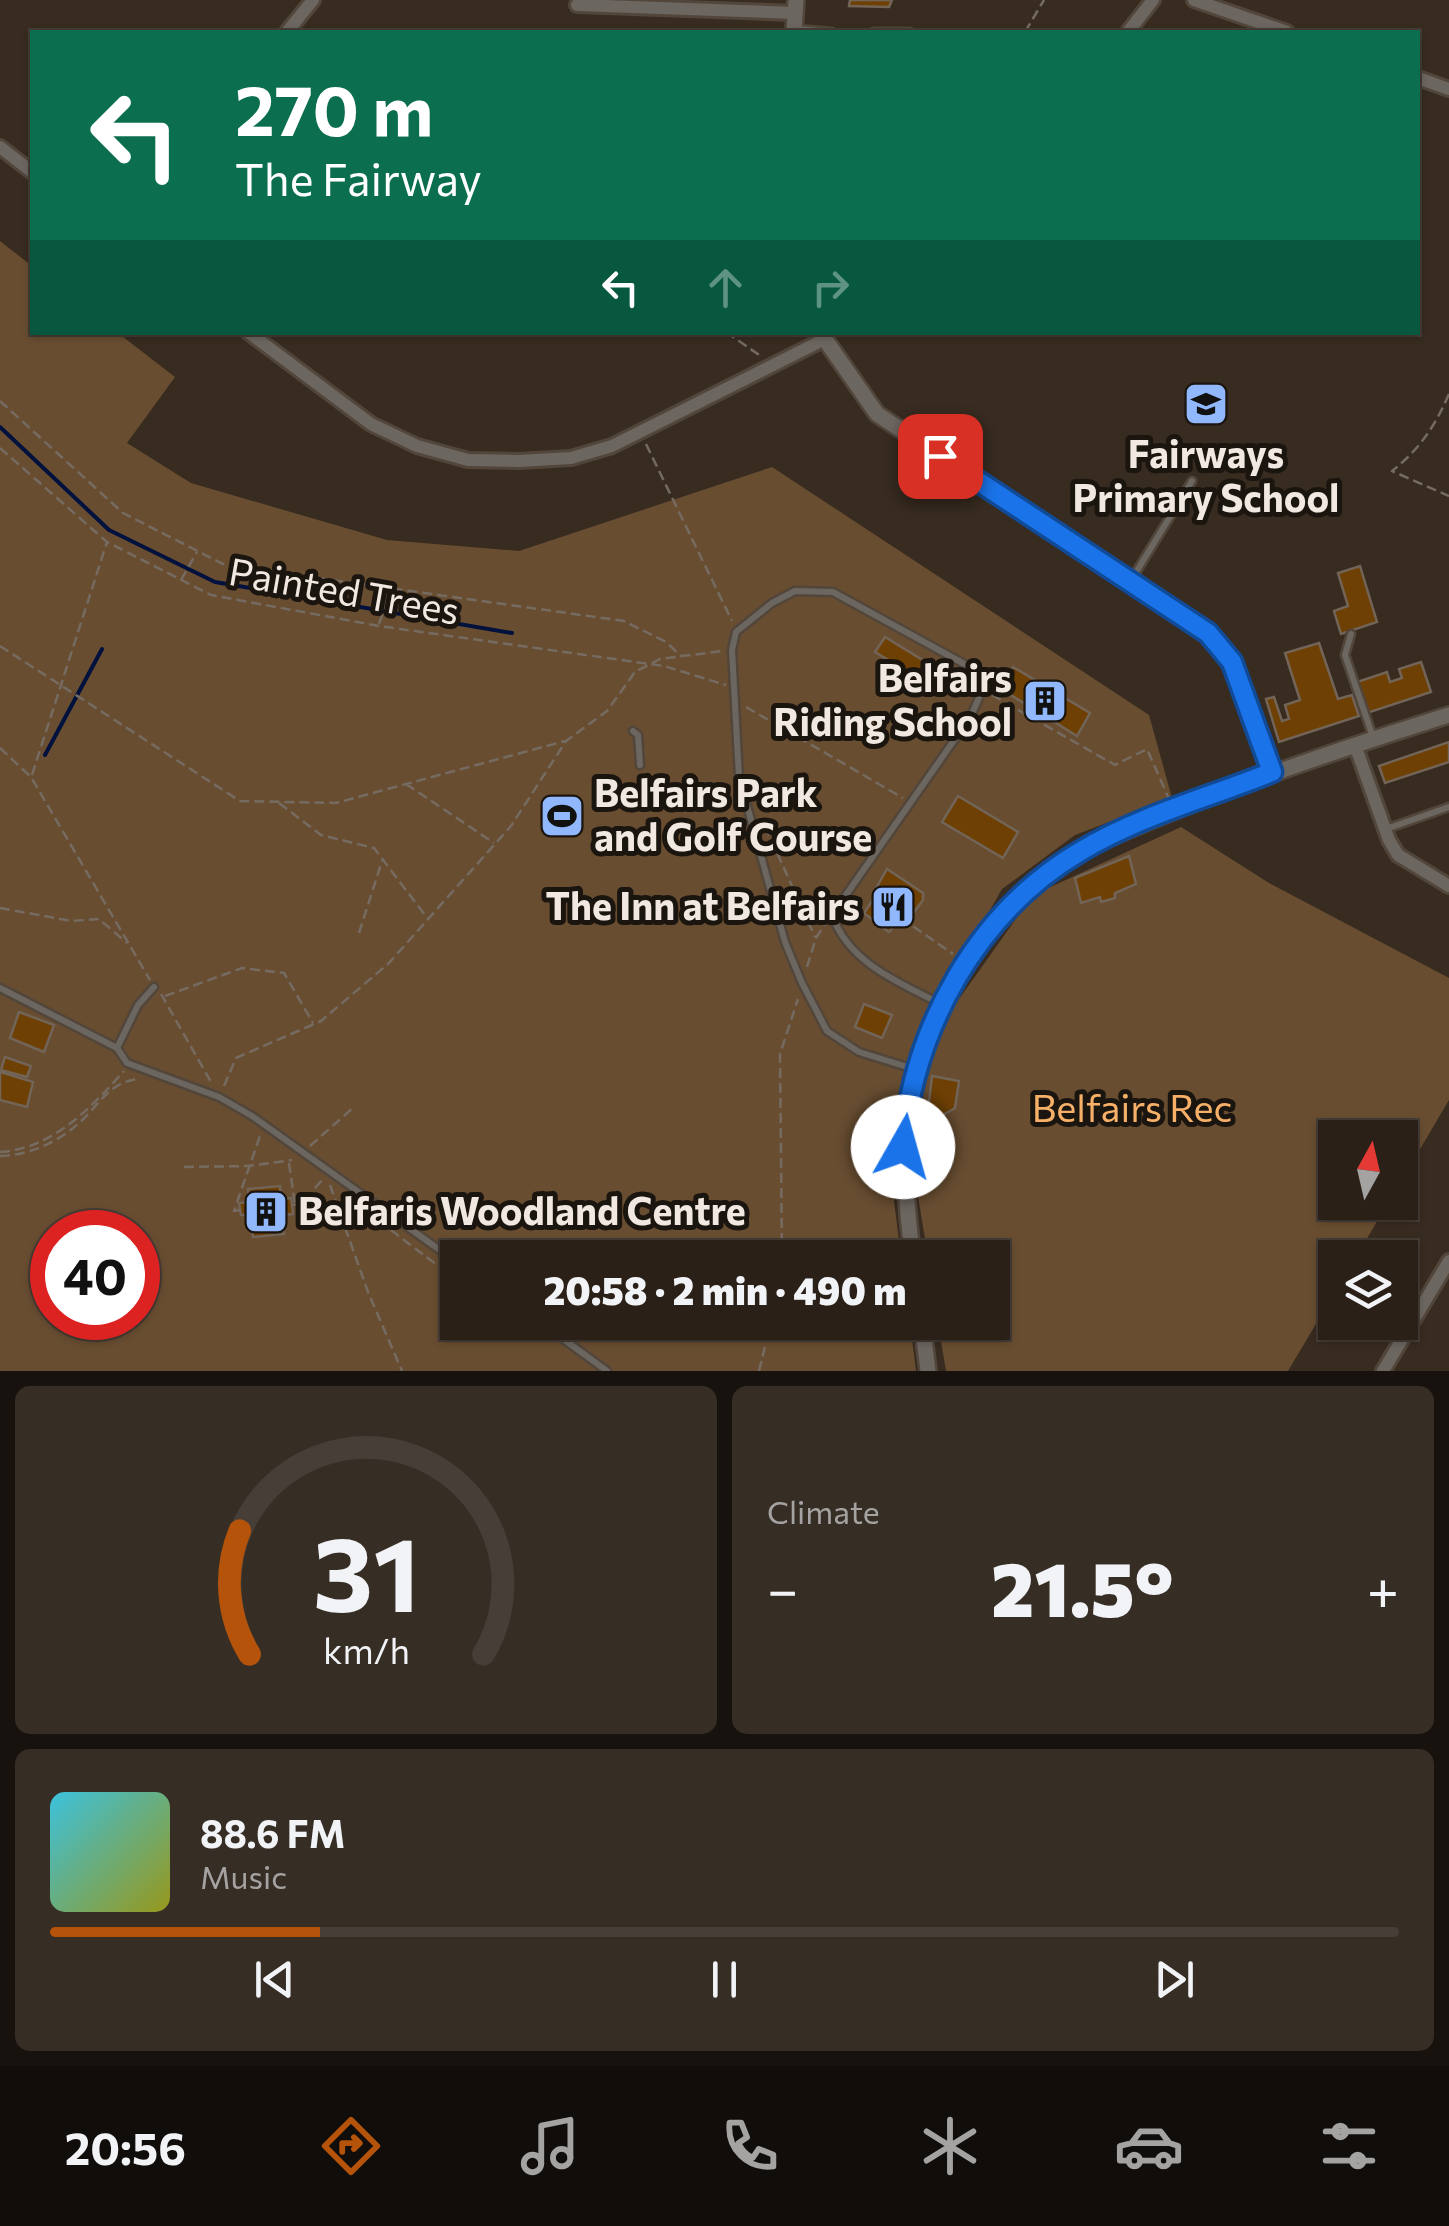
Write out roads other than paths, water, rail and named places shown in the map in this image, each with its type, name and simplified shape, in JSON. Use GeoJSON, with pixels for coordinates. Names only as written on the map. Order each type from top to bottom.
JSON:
{"type":"FeatureCollection","features":[{"type":"Feature","properties":{"kind":"street"},"geometry":{"type":"LineString","coordinates":[[289,30],[312,0]]}},
{"type":"Feature","properties":{"kind":"street"},"geometry":{"type":"LineString","coordinates":[[1130,30],[1153,0]]}},
{"type":"Feature","properties":{"kind":"street"},"geometry":{"type":"LineString","coordinates":[[1194,0],[1281,30]]}},
{"type":"Feature","properties":{"kind":"street"},"geometry":{"type":"LineString","coordinates":[[577,5],[795,18]]}},
{"type":"Feature","properties":{"kind":"street"},"geometry":{"type":"LineString","coordinates":[[1420,79],[1449,89]]}},
{"type":"Feature","properties":{"kind":"street"},"geometry":{"type":"LineString","coordinates":[[0,147],[30,170]]}},
{"type":"Feature","properties":{"kind":"street"},"geometry":{"type":"LineString","coordinates":[[252,335],[371,424],[418,446],[451,455],[519,461],[570,458],[612,446],[774,365],[822,336],[876,414],[1208,633],[1232,662],[1272,772]]}},
{"type":"Feature","properties":{"kind":"street"},"geometry":{"type":"LineString","coordinates":[[910,1240],[903,1186],[903,1147],[906,1107],[916,1070],[942,1004],[966,964],[1000,917],[1038,878],[1084,848],[1272,772],[1449,715]]}},
{"type":"Feature","properties":{"kind":"street"},"geometry":{"type":"LineString","coordinates":[[1356,745],[1384,829],[1398,855],[1449,886]]}},
{"type":"Feature","properties":{"kind":"street"},"geometry":{"type":"LineString","coordinates":[[1383,1371],[1449,1261]]}},
{"type":"Feature","properties":{"kind":"street"},"geometry":{"type":"LineString","coordinates":[[924,1340],[928,1371]]}},
{"type":"Feature","properties":{"kind":"lane"},"geometry":{"type":"LineString","coordinates":[[795,18],[827,30]]}},
{"type":"Feature","properties":{"kind":"lane"},"geometry":{"type":"LineString","coordinates":[[1129,583],[1192,481]]}},
{"type":"Feature","properties":{"kind":"lane"},"geometry":{"type":"LineString","coordinates":[[916,1070],[859,1052],[827,1031],[785,942],[739,777],[732,650],[736,632],[772,602],[795,592],[833,592],[988,677],[971,716],[832,915],[838,932],[875,970],[942,1004]]}},
{"type":"Feature","properties":{"kind":"lane"},"geometry":{"type":"LineString","coordinates":[[1351,634],[1345,655],[1374,739]]}},
{"type":"Feature","properties":{"kind":"lane"},"geometry":{"type":"LineString","coordinates":[[633,731],[638,735],[640,765]]}},
{"type":"Feature","properties":{"kind":"lane"},"geometry":{"type":"LineString","coordinates":[[1384,829],[1449,807]]}},
{"type":"Feature","properties":{"kind":"lane"},"geometry":{"type":"LineString","coordinates":[[117,1048],[138,1006],[154,987]]}},
{"type":"Feature","properties":{"kind":"lane"},"geometry":{"type":"LineString","coordinates":[[0,988],[117,1048],[128,1062],[220,1097],[440,1251]]}},
{"type":"Feature","properties":{"kind":"lane"},"geometry":{"type":"LineString","coordinates":[[565,1340],[607,1371]]}},
{"type":"Feature","properties":{"kind":"waterway"},"geometry":{"type":"LineString","coordinates":[[0,427],[109,530],[215,582],[512,633]]}},
{"type":"Feature","properties":{"kind":"waterway"},"geometry":{"type":"LineString","coordinates":[[45,755],[102,649]]}},
{"type":"Feature","properties":{"kind":"place","name":"Fairways Primary School"},"geometry":{"type":"Point","coordinates":[1206,404]}},
{"type":"Feature","properties":{"kind":"place","name":"Belfairs Riding School"},"geometry":{"type":"Point","coordinates":[1045,701]}},
{"type":"Feature","properties":{"kind":"place","name":"Belfairs Park and Golf Course"},"geometry":{"type":"Point","coordinates":[562,816]}},
{"type":"Feature","properties":{"kind":"place","name":"The Inn at Belfairs"},"geometry":{"type":"Point","coordinates":[893,907]}},
{"type":"Feature","properties":{"kind":"place","name":"Belfaris Woodland Centre"},"geometry":{"type":"Point","coordinates":[266,1212]}},
{"type":"Feature","properties":{"kind":"park label","name":"Belfairs Rec"},"geometry":{"type":"Point","coordinates":[1132,1109]}}]}
